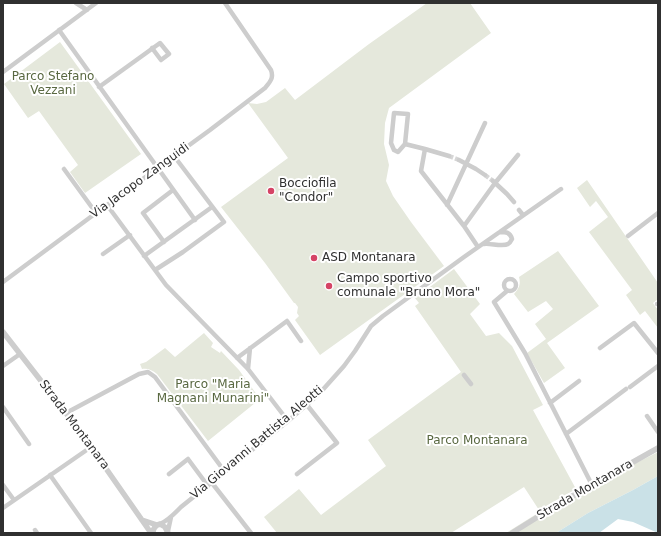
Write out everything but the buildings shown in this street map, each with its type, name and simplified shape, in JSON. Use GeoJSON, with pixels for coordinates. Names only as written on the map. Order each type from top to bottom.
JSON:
{"type":"FeatureCollection","features":[{"type":"Feature","properties":{"kind":"street"},"geometry":{"type":"LineString","coordinates":[[76,3],[87,10]]}},
{"type":"Feature","properties":{"kind":"street"},"geometry":{"type":"LineString","coordinates":[[3,72],[96,3]]}},
{"type":"Feature","properties":{"kind":"street","name":"Via Jacopo Zanguidi"},"geometry":{"type":"LineString","coordinates":[[4,280],[210,130],[265,88],[270,82],[272,75],[271,70],[225,3]]}},
{"type":"Feature","properties":{"kind":"street"},"geometry":{"type":"LineString","coordinates":[[59,30],[195,220]]}},
{"type":"Feature","properties":{"kind":"street"},"geometry":{"type":"LineString","coordinates":[[99,87],[152,48]]}},
{"type":"Feature","properties":{"kind":"street"},"geometry":{"type":"LineString","coordinates":[[394,113],[408,114],[404,144],[398,152],[394,150],[391,143],[394,113]]}},
{"type":"Feature","properties":{"kind":"street"},"geometry":{"type":"LineString","coordinates":[[447,205],[485,123]]}},
{"type":"Feature","properties":{"kind":"street"},"geometry":{"type":"LineString","coordinates":[[404,144],[425,148],[450,156]]}},
{"type":"Feature","properties":{"kind":"street"},"geometry":{"type":"LineString","coordinates":[[425,148],[421,171],[480,245],[488,243],[504,245],[509,244],[512,239],[511,236],[508,233],[499,232]]}},
{"type":"Feature","properties":{"kind":"street"},"geometry":{"type":"LineString","coordinates":[[464,226],[494,182],[518,155]]}},
{"type":"Feature","properties":{"kind":"street"},"geometry":{"type":"LineString","coordinates":[[155,270],[183,252],[224,222],[174,156]]}},
{"type":"Feature","properties":{"kind":"street"},"geometry":{"type":"LineString","coordinates":[[459,160],[485,175]]}},
{"type":"Feature","properties":{"kind":"street"},"geometry":{"type":"LineString","coordinates":[[64,169],[96,213]]}},
{"type":"Feature","properties":{"kind":"street"},"geometry":{"type":"LineString","coordinates":[[494,182],[514,202]]}},
{"type":"Feature","properties":{"kind":"street","name":"Via Giovanni Battista Aleotti"},"geometry":{"type":"LineString","coordinates":[[158,524],[165,522],[181,507],[288,421],[319,394],[356,351],[371,326],[386,313],[561,189]]}},
{"type":"Feature","properties":{"kind":"street"},"geometry":{"type":"LineString","coordinates":[[164,242],[143,213],[173,190]]}},
{"type":"Feature","properties":{"kind":"street"},"geometry":{"type":"LineString","coordinates":[[107,205],[166,285],[248,369],[288,421]]}},
{"type":"Feature","properties":{"kind":"street"},"geometry":{"type":"LineString","coordinates":[[144,256],[212,207]]}},
{"type":"Feature","properties":{"kind":"street"},"geometry":{"type":"LineString","coordinates":[[519,210],[523,215]]}},
{"type":"Feature","properties":{"kind":"street"},"geometry":{"type":"LineString","coordinates":[[628,236],[658,213]]}},
{"type":"Feature","properties":{"kind":"street"},"geometry":{"type":"LineString","coordinates":[[103,254],[130,235]]}},
{"type":"Feature","properties":{"kind":"street"},"geometry":{"type":"LineString","coordinates":[[508,291],[494,302],[525,353],[592,485]]}},
{"type":"Feature","properties":{"kind":"street"},"geometry":{"type":"LineString","coordinates":[[237,358],[287,321],[301,341]]}},
{"type":"Feature","properties":{"kind":"street"},"geometry":{"type":"LineString","coordinates":[[600,348],[634,323],[658,353]]}},
{"type":"Feature","properties":{"kind":"street","name":"Strada Montanara"},"geometry":{"type":"LineString","coordinates":[[3,332],[66,413],[152,533],[158,524]]}},
{"type":"Feature","properties":{"kind":"street"},"geometry":{"type":"LineString","coordinates":[[248,369],[250,348]]}},
{"type":"Feature","properties":{"kind":"street"},"geometry":{"type":"LineString","coordinates":[[3,366],[20,354]]}},
{"type":"Feature","properties":{"kind":"street"},"geometry":{"type":"LineString","coordinates":[[566,434],[658,366]]}},
{"type":"Feature","properties":{"kind":"street"},"geometry":{"type":"LineString","coordinates":[[66,413],[139,374],[148,372],[155,376],[225,472]]}},
{"type":"Feature","properties":{"kind":"street"},"geometry":{"type":"LineString","coordinates":[[464,375],[471,384]]}},
{"type":"Feature","properties":{"kind":"street"},"geometry":{"type":"LineString","coordinates":[[550,403],[580,382]]}},
{"type":"Feature","properties":{"kind":"street"},"geometry":{"type":"LineString","coordinates":[[298,474],[337,443],[307,405]]}},
{"type":"Feature","properties":{"kind":"street"},"geometry":{"type":"LineString","coordinates":[[3,407],[29,444]]}},
{"type":"Feature","properties":{"kind":"street"},"geometry":{"type":"LineString","coordinates":[[647,416],[658,432]]}},
{"type":"Feature","properties":{"kind":"street"},"geometry":{"type":"LineString","coordinates":[[3,508],[91,447]]}},
{"type":"Feature","properties":{"kind":"street","name":"Strada Montanara"},"geometry":{"type":"LineString","coordinates":[[512,533],[592,485],[658,448]]}},
{"type":"Feature","properties":{"kind":"street"},"geometry":{"type":"LineString","coordinates":[[169,474],[188,459],[251,533]]}},
{"type":"Feature","properties":{"kind":"street"},"geometry":{"type":"LineString","coordinates":[[50,475],[91,533]]}},
{"type":"Feature","properties":{"kind":"street"},"geometry":{"type":"LineString","coordinates":[[3,485],[14,500]]}},
{"type":"Feature","properties":{"kind":"street"},"geometry":{"type":"LineString","coordinates":[[168,532],[171,517]]}},
{"type":"Feature","properties":{"kind":"street"},"geometry":{"type":"LineString","coordinates":[[142,520],[166,527],[168,532]]}},
{"type":"Feature","properties":{"kind":"green space"},"geometry":{"type":"Polygon","coordinates":[[[427,3],[470,3],[491,33],[389,108],[385,123],[384,144],[389,165],[386,181],[393,196],[444,266],[320,355],[295,320],[299,316],[297,313],[298,307],[221,207],[288,158],[248,103],[257,104],[266,102],[285,88],[295,100],[369,44],[427,3]]]}},
{"type":"Feature","properties":{"kind":"green space","name":"Parco Stefano Vezzani"},"geometry":{"type":"Polygon","coordinates":[[[60,42],[141,154],[85,193],[70,172],[78,165],[39,111],[28,118],[4,84],[60,42]]]}},
{"type":"Feature","properties":{"kind":"green space"},"geometry":{"type":"Polygon","coordinates":[[[587,180],[658,283],[658,299],[653,303],[658,310],[658,328],[645,311],[640,315],[626,295],[632,290],[589,232],[608,217],[596,201],[590,207],[577,188],[587,180]]]}},
{"type":"Feature","properties":{"kind":"green space"},"geometry":{"type":"Polygon","coordinates":[[[558,251],[599,306],[547,343],[565,368],[544,383],[527,353],[546,339],[535,324],[553,309],[546,301],[528,312],[514,294],[519,286],[519,277],[558,251]]]}},
{"type":"Feature","properties":{"kind":"green space","name":"Parco Montanara"},"geometry":{"type":"Polygon","coordinates":[[[454,269],[480,304],[470,314],[486,336],[499,333],[512,346],[543,405],[533,410],[576,489],[539,510],[524,487],[451,533],[277,533],[264,517],[299,489],[321,515],[386,466],[368,440],[461,372],[415,306],[419,303],[415,298],[454,269]]]}},
{"type":"Feature","properties":{"kind":"green space","name":"Parco \"Maria Magnani Munarini\""},"geometry":{"type":"Polygon","coordinates":[[[204,333],[213,343],[211,347],[220,353],[221,351],[239,370],[260,399],[208,441],[157,374],[150,370],[142,369],[140,364],[146,362],[165,348],[175,357],[204,333]]]}},
{"type":"Feature","properties":{"kind":"green space"},"geometry":{"type":"Polygon","coordinates":[[[658,452],[658,476],[588,513],[556,533],[506,533],[546,508],[658,452]]]}},
{"type":"Feature","properties":{"kind":"water"},"geometry":{"type":"Polygon","coordinates":[[[658,476],[658,533],[633,522],[618,519],[599,533],[556,533],[588,513],[658,476]]]}},
{"type":"Feature","properties":{"kind":"tunnel"},"geometry":{"type":"LineString","coordinates":[[449,156],[459,160]]}},
{"type":"Feature","properties":{"kind":"tunnel"},"geometry":{"type":"LineString","coordinates":[[485,175],[493,181]]}},
{"type":"Feature","properties":{"kind":"place","name":"Bocciofila \"Condor\""},"geometry":{"type":"Point","coordinates":[271,191]}},
{"type":"Feature","properties":{"kind":"place","name":"ASD Montanara"},"geometry":{"type":"Point","coordinates":[314,258]}},
{"type":"Feature","properties":{"kind":"place","name":"Campo sportivo comunale \"Bruno Mora\""},"geometry":{"type":"Point","coordinates":[329,286]}}]}
